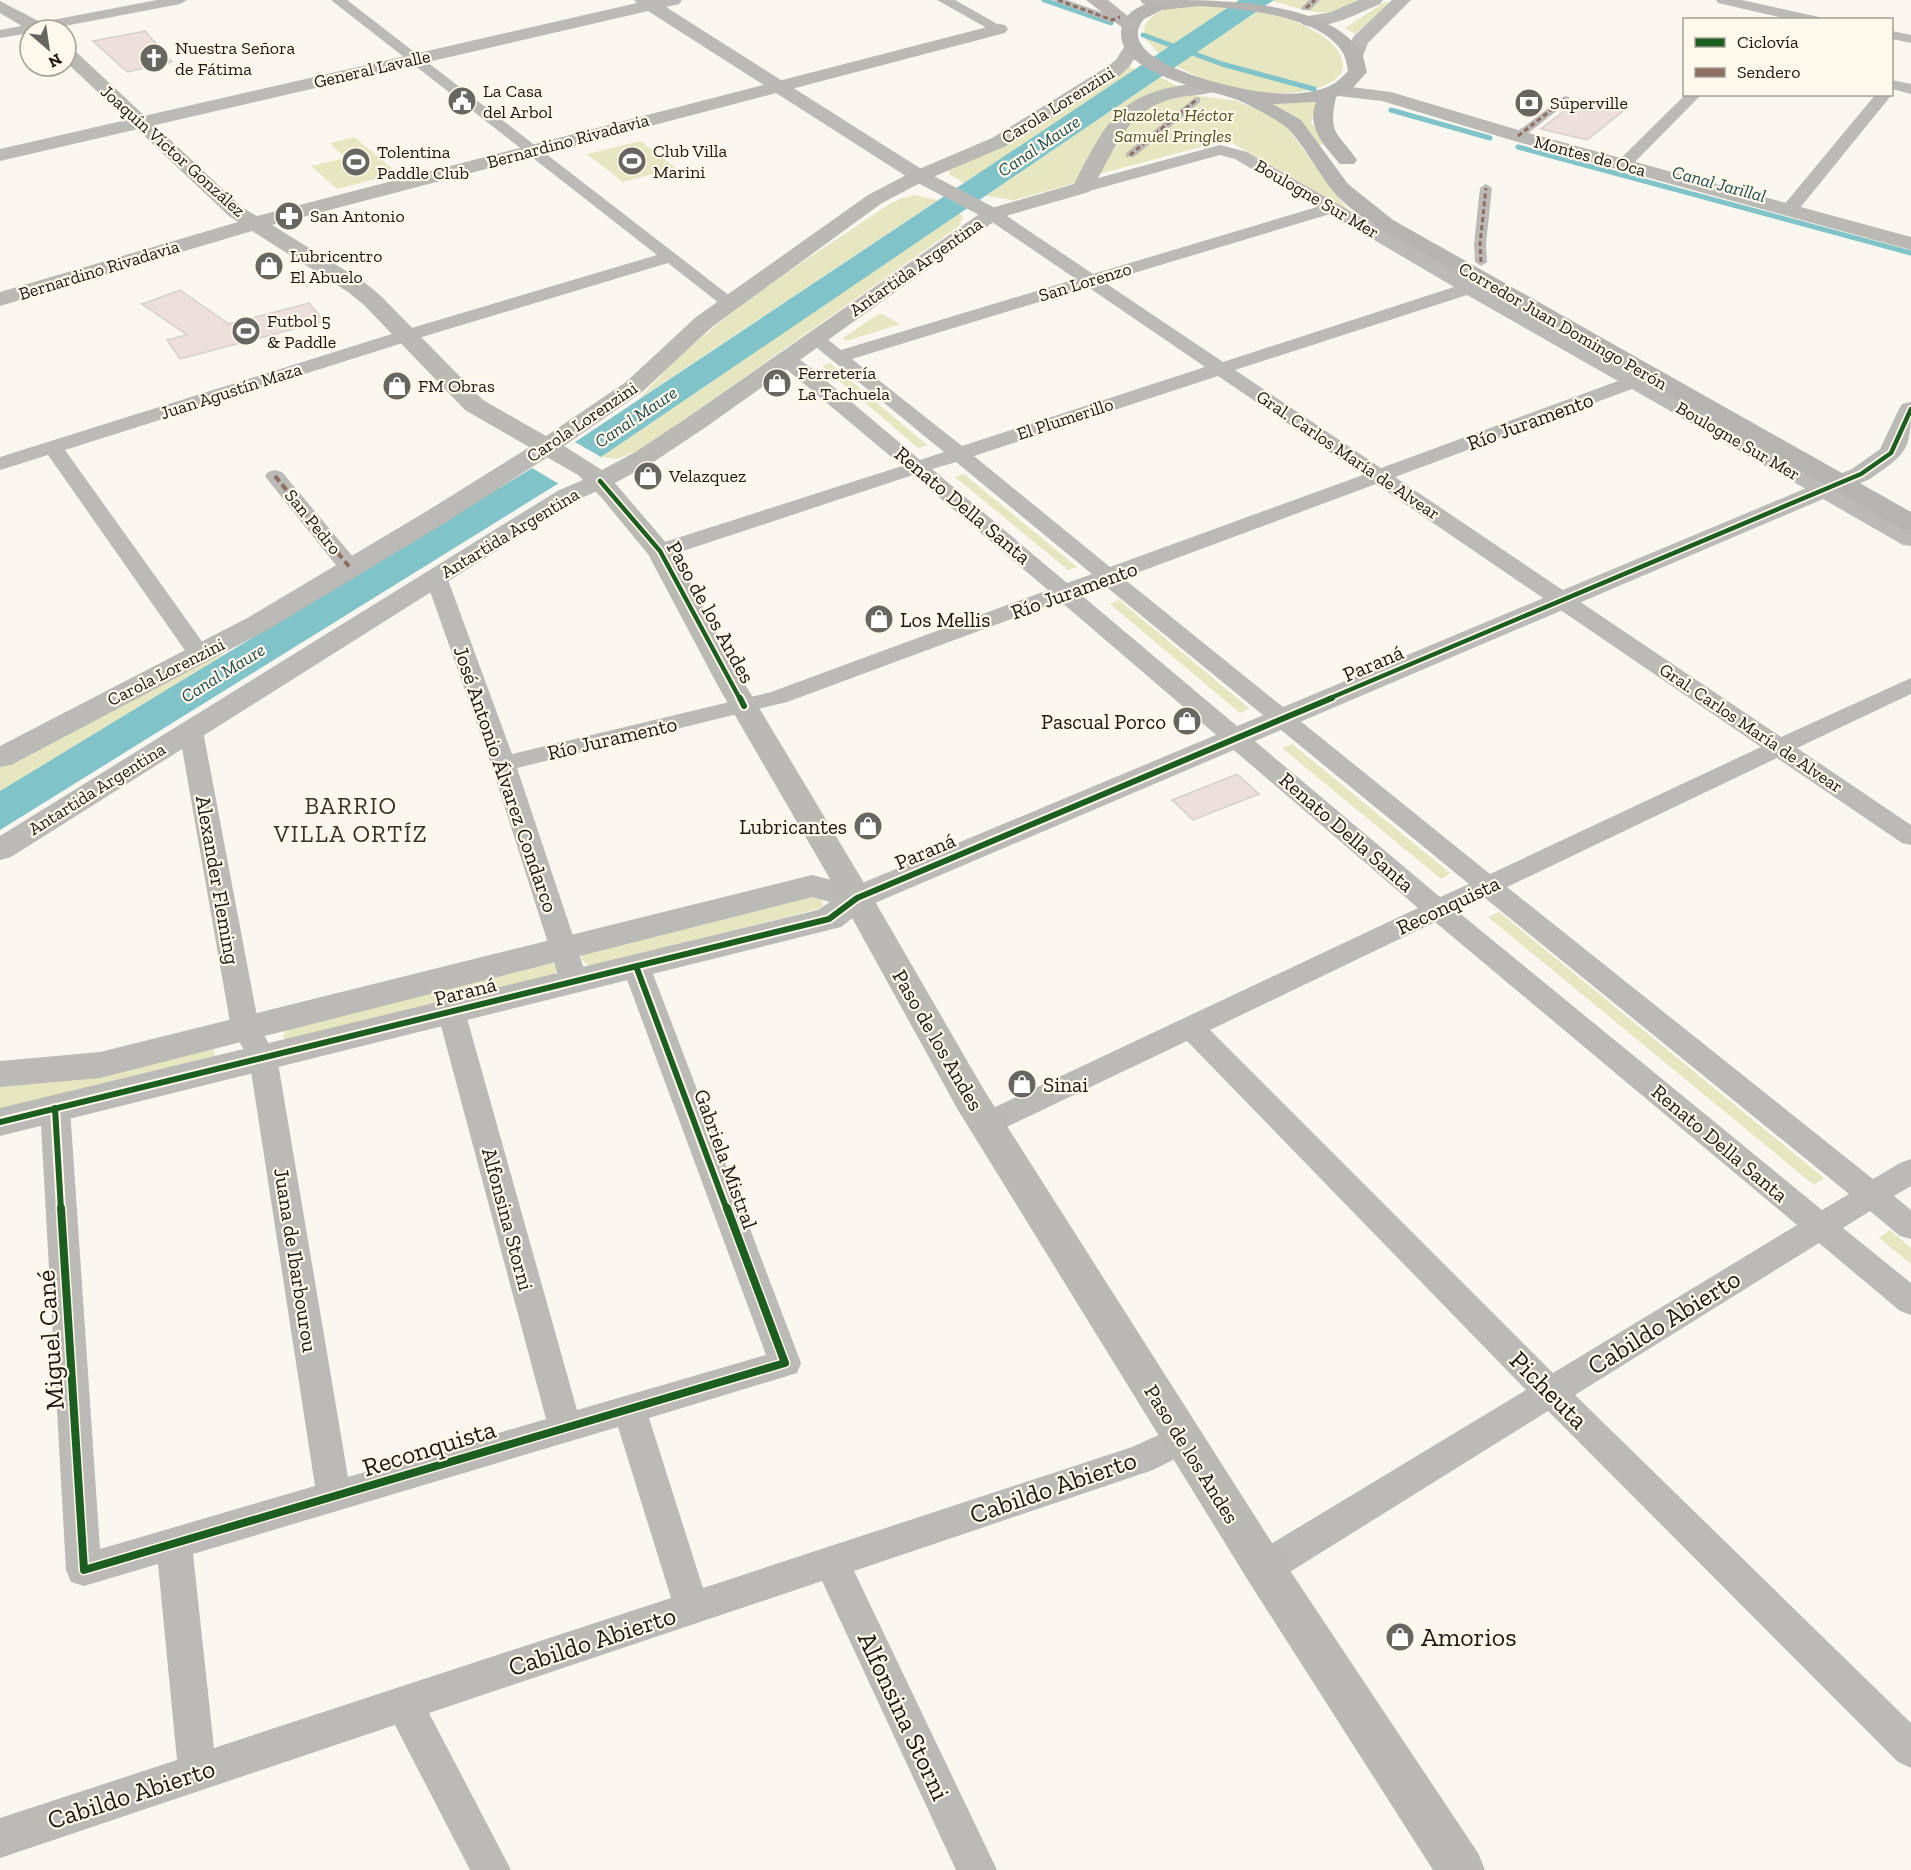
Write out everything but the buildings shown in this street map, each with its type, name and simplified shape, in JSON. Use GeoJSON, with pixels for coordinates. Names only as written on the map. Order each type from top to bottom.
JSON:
{"type":"FeatureCollection","features":[{"type":"Feature","properties":{"kind":"highway"},"geometry":{"type":"LineString","coordinates":[[1098,5],[1125,21],[1133,46],[1149,60],[1201,94],[1285,99],[1331,92],[1353,80],[1356,65],[1341,39],[1310,9],[1236,2],[1173,3],[1149,0]]}},
{"type":"Feature","properties":{"kind":"highway"},"geometry":{"type":"LineString","coordinates":[[1125,21],[1173,3]]}},
{"type":"Feature","properties":{"kind":"highway","name":"Corredor Juan Domingo Perón"},"geometry":{"type":"LineString","coordinates":[[1331,92],[1322,112],[1322,122],[1326,132],[1370,189],[1401,214],[1911,523]]}},
{"type":"Feature","properties":{"kind":"highway","name":"Corredor Juan Domingo Perón"},"geometry":{"type":"LineString","coordinates":[[1243,95],[1294,124],[1341,188],[1386,224],[1842,482],[1911,501]]}},
{"type":"Feature","properties":{"kind":"main road"},"geometry":{"type":"LineString","coordinates":[[0,6],[22,18]]}},
{"type":"Feature","properties":{"kind":"main road","name":"Bernardino Rivadavia"},"geometry":{"type":"LineString","coordinates":[[0,299],[255,224],[999,29]]}},
{"type":"Feature","properties":{"kind":"main road","name":"Carola Lorenzini"},"geometry":{"type":"LineString","coordinates":[[554,449],[634,387],[704,322],[875,199],[919,176],[1007,138],[1112,72],[1123,63],[1133,46]]}},
{"type":"Feature","properties":{"kind":"main road","name":"Joaquín Víctor González"},"geometry":{"type":"LineString","coordinates":[[78,63],[236,212],[255,224]]}},
{"type":"Feature","properties":{"kind":"main road","name":"Montes de Oca"},"geometry":{"type":"LineString","coordinates":[[1356,65],[1369,81],[1409,103]]}},
{"type":"Feature","properties":{"kind":"main road","name":"Montes de Oca"},"geometry":{"type":"LineString","coordinates":[[1331,92],[1375,94],[1518,136],[1911,244]]}},
{"type":"Feature","properties":{"kind":"main road"},"geometry":{"type":"LineString","coordinates":[[1082,188],[1114,129],[1126,115],[1155,98],[1201,94]]}},
{"type":"Feature","properties":{"kind":"main road","name":"Antartida Argentina"},"geometry":{"type":"LineString","coordinates":[[592,475],[663,445],[814,338],[983,209],[1082,188]]}},
{"type":"Feature","properties":{"kind":"main road","name":"Paso de los Andes"},"geometry":{"type":"LineString","coordinates":[[255,224],[356,287],[474,405],[554,449],[592,475],[660,551],[744,706],[986,1124],[1264,1568],[1461,1870]]}},
{"type":"Feature","properties":{"kind":"street"},"geometry":{"type":"LineString","coordinates":[[78,20],[180,0]]}},
{"type":"Feature","properties":{"kind":"street"},"geometry":{"type":"LineString","coordinates":[[338,0],[730,303]]}},
{"type":"Feature","properties":{"kind":"street","name":"General Lavalle"},"geometry":{"type":"LineString","coordinates":[[0,155],[414,60],[647,3],[673,0]]}},
{"type":"Feature","properties":{"kind":"street"},"geometry":{"type":"LineString","coordinates":[[944,0],[999,29]]}},
{"type":"Feature","properties":{"kind":"street"},"geometry":{"type":"LineString","coordinates":[[1058,0],[1112,20],[1125,21]]}},
{"type":"Feature","properties":{"kind":"street"},"geometry":{"type":"LineString","coordinates":[[1071,0],[1098,5]]}},
{"type":"Feature","properties":{"kind":"street"},"geometry":{"type":"LineString","coordinates":[[1310,9],[1336,16],[1374,0]]}},
{"type":"Feature","properties":{"kind":"street"},"geometry":{"type":"LineString","coordinates":[[1356,65],[1359,41],[1402,0]]}},
{"type":"Feature","properties":{"kind":"street"},"geometry":{"type":"LineString","coordinates":[[1723,0],[1775,16],[1794,18]]}},
{"type":"Feature","properties":{"kind":"street"},"geometry":{"type":"LineString","coordinates":[[1775,16],[1791,0]]}},
{"type":"Feature","properties":{"kind":"street","name":"Gral. Carlos María de Alvear"},"geometry":{"type":"LineString","coordinates":[[647,3],[919,176],[983,209],[1091,280],[1911,837]]}},
{"type":"Feature","properties":{"kind":"street"},"geometry":{"type":"LineString","coordinates":[[0,34],[18,31]]}},
{"type":"Feature","properties":{"kind":"street"},"geometry":{"type":"LineString","coordinates":[[1893,35],[1911,39]]}},
{"type":"Feature","properties":{"kind":"street"},"geometry":{"type":"LineString","coordinates":[[1893,88],[1911,89]]}},
{"type":"Feature","properties":{"kind":"street"},"geometry":{"type":"LineString","coordinates":[[1130,155],[1201,94]]}},
{"type":"Feature","properties":{"kind":"street"},"geometry":{"type":"LineString","coordinates":[[1623,165],[1693,96]]}},
{"type":"Feature","properties":{"kind":"street"},"geometry":{"type":"LineString","coordinates":[[1789,210],[1883,96]]}},
{"type":"Feature","properties":{"kind":"street"},"geometry":{"type":"LineString","coordinates":[[1518,136],[1565,99]]}},
{"type":"Feature","properties":{"kind":"street","name":"Antartida Argentina"},"geometry":{"type":"LineString","coordinates":[[1082,188],[1220,150]]}},
{"type":"Feature","properties":{"kind":"street","name":"Boulogne Sur Mer"},"geometry":{"type":"LineString","coordinates":[[1220,150],[1241,155],[1634,382],[1842,482],[1911,540]]}},
{"type":"Feature","properties":{"kind":"street"},"geometry":{"type":"LineString","coordinates":[[1481,262],[1480,244],[1486,188]]}},
{"type":"Feature","properties":{"kind":"street","name":"San Lorenzo"},"geometry":{"type":"LineString","coordinates":[[840,356],[1330,208]]}},
{"type":"Feature","properties":{"kind":"street","name":"Juan Agustín Maza"},"geometry":{"type":"LineString","coordinates":[[0,464],[405,336],[670,257]]}},
{"type":"Feature","properties":{"kind":"street","name":"El Plumerillo"},"geometry":{"type":"LineString","coordinates":[[660,551],[1469,288]]}},
{"type":"Feature","properties":{"kind":"street","name":"Renato Della Santa"},"geometry":{"type":"LineString","coordinates":[[814,338],[840,356],[1281,719],[1911,1227]]}},
{"type":"Feature","properties":{"kind":"street","name":"Renato Della Santa"},"geometry":{"type":"LineString","coordinates":[[785,358],[918,467],[1438,910],[1911,1302]]}},
{"type":"Feature","properties":{"kind":"street","name":"Río Juramento"},"geometry":{"type":"LineString","coordinates":[[503,764],[779,697],[1634,382]]}},
{"type":"Feature","properties":{"kind":"street"},"geometry":{"type":"LineString","coordinates":[[1842,482],[1891,453],[1911,408]]}},
{"type":"Feature","properties":{"kind":"street"},"geometry":{"type":"LineString","coordinates":[[52,447],[199,654]]}},
{"type":"Feature","properties":{"kind":"street","name":"Carola Lorenzini"},"geometry":{"type":"LineString","coordinates":[[0,758],[260,623],[554,449]]}},
{"type":"Feature","properties":{"kind":"street","name":"Antartida Argentina"},"geometry":{"type":"LineString","coordinates":[[0,850],[568,495],[592,475]]}},
{"type":"Feature","properties":{"kind":"street","name":"San Pedro"},"geometry":{"type":"LineString","coordinates":[[275,476],[351,568]]}},
{"type":"Feature","properties":{"kind":"street","name":"Paraná"},"geometry":{"type":"LineString","coordinates":[[0,1122],[829,918],[857,898],[1842,482]]}},
{"type":"Feature","properties":{"kind":"street","name":"José Antonio Álvarez Condarco"},"geometry":{"type":"LineString","coordinates":[[436,577],[503,764],[574,981]]}},
{"type":"Feature","properties":{"kind":"street","name":"Reconquista"},"geometry":{"type":"LineString","coordinates":[[986,1124],[1911,685]]}},
{"type":"Feature","properties":{"kind":"street","name":"Alexander Fleming"},"geometry":{"type":"LineString","coordinates":[[191,731],[245,1028]]}},
{"type":"Feature","properties":{"kind":"street","name":"Paraná"},"geometry":{"type":"LineString","coordinates":[[0,1074],[100,1065],[812,886],[857,898]]}},
{"type":"Feature","properties":{"kind":"street","name":"Gabriela Mistral"},"geometry":{"type":"LineString","coordinates":[[636,966],[784,1363]]}},
{"type":"Feature","properties":{"kind":"street","name":"Alfonsina Storni"},"geometry":{"type":"LineString","coordinates":[[451,1011],[565,1428]]}},
{"type":"Feature","properties":{"kind":"street","name":"Picheuta"},"geometry":{"type":"LineString","coordinates":[[1190,1027],[1550,1392],[1911,1749]]}},
{"type":"Feature","properties":{"kind":"street","name":"Juana de Ibarbourou"},"geometry":{"type":"LineString","coordinates":[[245,1028],[263,1057],[334,1496]]}},
{"type":"Feature","properties":{"kind":"street","name":"Miguel Cané"},"geometry":{"type":"LineString","coordinates":[[55,1108],[84,1570]]}},
{"type":"Feature","properties":{"kind":"street","name":"Cabildo Abierto"},"geometry":{"type":"LineString","coordinates":[[1264,1568],[1911,1171]]}},
{"type":"Feature","properties":{"kind":"street","name":"Reconquista"},"geometry":{"type":"LineString","coordinates":[[84,1570],[784,1363]]}},
{"type":"Feature","properties":{"kind":"street"},"geometry":{"type":"LineString","coordinates":[[629,1409],[692,1608]]}},
{"type":"Feature","properties":{"kind":"street","name":"Cabildo Abierto"},"geometry":{"type":"LineString","coordinates":[[0,1838],[1141,1459],[1183,1439]]}},
{"type":"Feature","properties":{"kind":"street"},"geometry":{"type":"LineString","coordinates":[[174,1543],[197,1772]]}},
{"type":"Feature","properties":{"kind":"street","name":"Alfonsina Storni"},"geometry":{"type":"LineString","coordinates":[[831,1561],[977,1870]]}},
{"type":"Feature","properties":{"kind":"street"},"geometry":{"type":"LineString","coordinates":[[404,1704],[491,1870]]}},
{"type":"Feature","properties":{"kind":"green space"},"geometry":{"type":"Polygon","coordinates":[[[1366,0],[1338,10],[1319,12],[1299,9],[1272,1],[1366,0]]]}},
{"type":"Feature","properties":{"kind":"green space"},"geometry":{"type":"Polygon","coordinates":[[[1385,2],[1390,3],[1355,34],[1345,28],[1385,2]]]}},
{"type":"Feature","properties":{"kind":"green space"},"geometry":{"type":"Polygon","coordinates":[[[1201,4],[1230,6],[1159,54],[1145,38],[1144,28],[1154,15],[1168,8],[1201,4]]]}},
{"type":"Feature","properties":{"kind":"green space"},"geometry":{"type":"Polygon","coordinates":[[[1260,10],[1310,28],[1333,44],[1340,54],[1343,65],[1338,77],[1322,87],[1302,92],[1265,92],[1227,86],[1191,74],[1176,66],[1260,10]]]}},
{"type":"Feature","properties":{"kind":"green space"},"geometry":{"type":"Polygon","coordinates":[[[1129,67],[1136,69],[964,183],[949,174],[950,169],[1129,67]]]}},
{"type":"Feature","properties":{"kind":"green space"},"geometry":{"type":"Polygon","coordinates":[[[1160,77],[1179,87],[1152,94],[1075,183],[1014,200],[986,196],[1160,77]]]}},
{"type":"Feature","properties":{"kind":"green space","name":"Plazoleta Héctor Samuel Pringles"},"geometry":{"type":"Polygon","coordinates":[[[1193,95],[1236,101],[1260,110],[1285,125],[1347,209],[1229,141],[1099,174],[1133,117],[1160,100],[1193,95]]]}},
{"type":"Feature","properties":{"kind":"green space"},"geometry":{"type":"Polygon","coordinates":[[[1319,102],[1311,122],[1326,145],[1319,145],[1291,114],[1272,103],[1319,102]]]}},
{"type":"Feature","properties":{"kind":"green space","name":"Tolentina Paddle Club"},"geometry":{"type":"Polygon","coordinates":[[[354,137],[398,173],[337,189],[311,166],[345,158],[330,143],[354,137]]]}},
{"type":"Feature","properties":{"kind":"green space","name":"Club Villa Marini"},"geometry":{"type":"Polygon","coordinates":[[[640,141],[676,168],[623,182],[587,154],[640,141]]]}},
{"type":"Feature","properties":{"kind":"green space"},"geometry":{"type":"Polygon","coordinates":[[[914,195],[938,200],[640,398],[696,343],[758,294],[888,205],[914,195]]]}},
{"type":"Feature","properties":{"kind":"green space"},"geometry":{"type":"Polygon","coordinates":[[[960,213],[963,218],[959,226],[642,449],[617,459],[601,457],[960,213]]]}},
{"type":"Feature","properties":{"kind":"green space"},"geometry":{"type":"Polygon","coordinates":[[[880,313],[900,324],[847,341],[843,338],[880,313]]]}},
{"type":"Feature","properties":{"kind":"green space"},"geometry":{"type":"Polygon","coordinates":[[[830,363],[927,445],[918,448],[822,366],[830,363]]]}},
{"type":"Feature","properties":{"kind":"green space"},"geometry":{"type":"Polygon","coordinates":[[[964,474],[1077,567],[1068,570],[955,477],[964,474]]]}},
{"type":"Feature","properties":{"kind":"green space"},"geometry":{"type":"Polygon","coordinates":[[[1119,600],[1249,708],[1240,713],[1110,604],[1119,600]]]}},
{"type":"Feature","properties":{"kind":"green space"},"geometry":{"type":"Polygon","coordinates":[[[226,654],[0,791],[0,766],[205,659],[226,654]]]}},
{"type":"Feature","properties":{"kind":"green space"},"geometry":{"type":"Polygon","coordinates":[[[1292,744],[1450,873],[1441,879],[1282,748],[1292,744]]]}},
{"type":"Feature","properties":{"kind":"green space"},"geometry":{"type":"Polygon","coordinates":[[[810,896],[822,900],[823,905],[819,909],[589,966],[581,959],[583,954],[810,896]]]}},
{"type":"Feature","properties":{"kind":"green space"},"geometry":{"type":"Polygon","coordinates":[[[1499,912],[1824,1178],[1814,1185],[1488,917],[1499,912]]]}},
{"type":"Feature","properties":{"kind":"green space"},"geometry":{"type":"Polygon","coordinates":[[[551,962],[559,968],[554,975],[286,1040],[283,1037],[286,1029],[551,962]]]}},
{"type":"Feature","properties":{"kind":"green space"},"geometry":{"type":"Polygon","coordinates":[[[213,1049],[215,1056],[0,1113],[0,1085],[213,1049]]]}},
{"type":"Feature","properties":{"kind":"green space"},"geometry":{"type":"Polygon","coordinates":[[[1890,1230],[1911,1248],[1911,1264],[1879,1238],[1890,1230]]]}},
{"type":"Feature","properties":{"kind":"water","name":"Canal Maure"},"geometry":{"type":"Polygon","coordinates":[[[1239,0],[1274,0],[601,457],[0,830],[0,791],[575,442],[1239,0]]]}},
{"type":"Feature","properties":{"kind":"pier"},"geometry":{"type":"Polygon","coordinates":[[[575,442],[601,457],[559,484],[532,468],[575,442]]]}},
{"type":"Feature","properties":{"kind":"waterway","name":"Canal Jarillal"},"geometry":{"type":"LineString","coordinates":[[1044,0],[1111,23]]}},
{"type":"Feature","properties":{"kind":"waterway","name":"Canal Jarillal"},"geometry":{"type":"LineString","coordinates":[[1143,35],[1222,64],[1314,89]]}},
{"type":"Feature","properties":{"kind":"waterway"},"geometry":{"type":"LineString","coordinates":[[1391,110],[1490,138]]}},
{"type":"Feature","properties":{"kind":"waterway","name":"Canal Jarillal"},"geometry":{"type":"LineString","coordinates":[[1518,147],[1911,253]]}},
{"type":"Feature","properties":{"kind":"marked path"},"geometry":{"type":"LineString","coordinates":[[1058,0],[1112,20],[1120,17]]}},
{"type":"Feature","properties":{"kind":"marked path"},"geometry":{"type":"LineString","coordinates":[[1306,8],[1315,0]]}},
{"type":"Feature","properties":{"kind":"marked path"},"geometry":{"type":"LineString","coordinates":[[1518,136],[1565,99]]}},
{"type":"Feature","properties":{"kind":"marked path"},"geometry":{"type":"LineString","coordinates":[[1130,155],[1196,100]]}},
{"type":"Feature","properties":{"kind":"marked path"},"geometry":{"type":"LineString","coordinates":[[1481,262],[1480,244],[1486,188]]}},
{"type":"Feature","properties":{"kind":"marked path"},"geometry":{"type":"LineString","coordinates":[[275,476],[351,569]]}},
{"type":"Feature","properties":{"kind":"cycle path"},"geometry":{"type":"LineString","coordinates":[[0,1122],[829,919],[857,898],[1861,474],[1891,453],[1911,409]]}},
{"type":"Feature","properties":{"kind":"cycle path"},"geometry":{"type":"LineString","coordinates":[[600,481],[660,551],[744,706]]}},
{"type":"Feature","properties":{"kind":"cycle path"},"geometry":{"type":"LineString","coordinates":[[55,1108],[84,1570],[785,1363],[636,966]]}},
{"type":"Feature","properties":{"kind":"place","name":"Nuestra Señora de Fátima"},"geometry":{"type":"Point","coordinates":[154,58]}},
{"type":"Feature","properties":{"kind":"place","name":"La Casa del Arbol"},"geometry":{"type":"Point","coordinates":[462,101]}},
{"type":"Feature","properties":{"kind":"place","name":"Superville"},"geometry":{"type":"Point","coordinates":[1529,103]}},
{"type":"Feature","properties":{"kind":"place","name":"Club Villa Marini"},"geometry":{"type":"Point","coordinates":[632,161]}},
{"type":"Feature","properties":{"kind":"place","name":"Tolentina Paddle Club"},"geometry":{"type":"Point","coordinates":[356,162]}},
{"type":"Feature","properties":{"kind":"place","name":"San Antonio"},"geometry":{"type":"Point","coordinates":[289,216]}},
{"type":"Feature","properties":{"kind":"place","name":"Lubricentro El Abuelo"},"geometry":{"type":"Point","coordinates":[269,266]}},
{"type":"Feature","properties":{"kind":"place","name":"Futbol 5 & Paddle"},"geometry":{"type":"Point","coordinates":[246,331]}},
{"type":"Feature","properties":{"kind":"place","name":"Ferretería La Tachuela"},"geometry":{"type":"Point","coordinates":[777,383]}},
{"type":"Feature","properties":{"kind":"place","name":"FM Obras"},"geometry":{"type":"Point","coordinates":[397,386]}},
{"type":"Feature","properties":{"kind":"place","name":"Velazquez"},"geometry":{"type":"Point","coordinates":[648,476]}},
{"type":"Feature","properties":{"kind":"place","name":"Los Mellis"},"geometry":{"type":"Point","coordinates":[879,619]}},
{"type":"Feature","properties":{"kind":"place","name":"Pascual Porco"},"geometry":{"type":"Point","coordinates":[1187,721]}},
{"type":"Feature","properties":{"kind":"place","name":"Lubricantes"},"geometry":{"type":"Point","coordinates":[868,826]}},
{"type":"Feature","properties":{"kind":"place","name":"Sinai"},"geometry":{"type":"Point","coordinates":[1022,1084]}},
{"type":"Feature","properties":{"kind":"place","name":"Amorios"},"geometry":{"type":"Point","coordinates":[1400,1637]}},
{"type":"Feature","properties":{"kind":"district","name":"BARRIO VILLA ORTÍZ"},"geometry":{"type":"Point","coordinates":[351,819]}}]}
